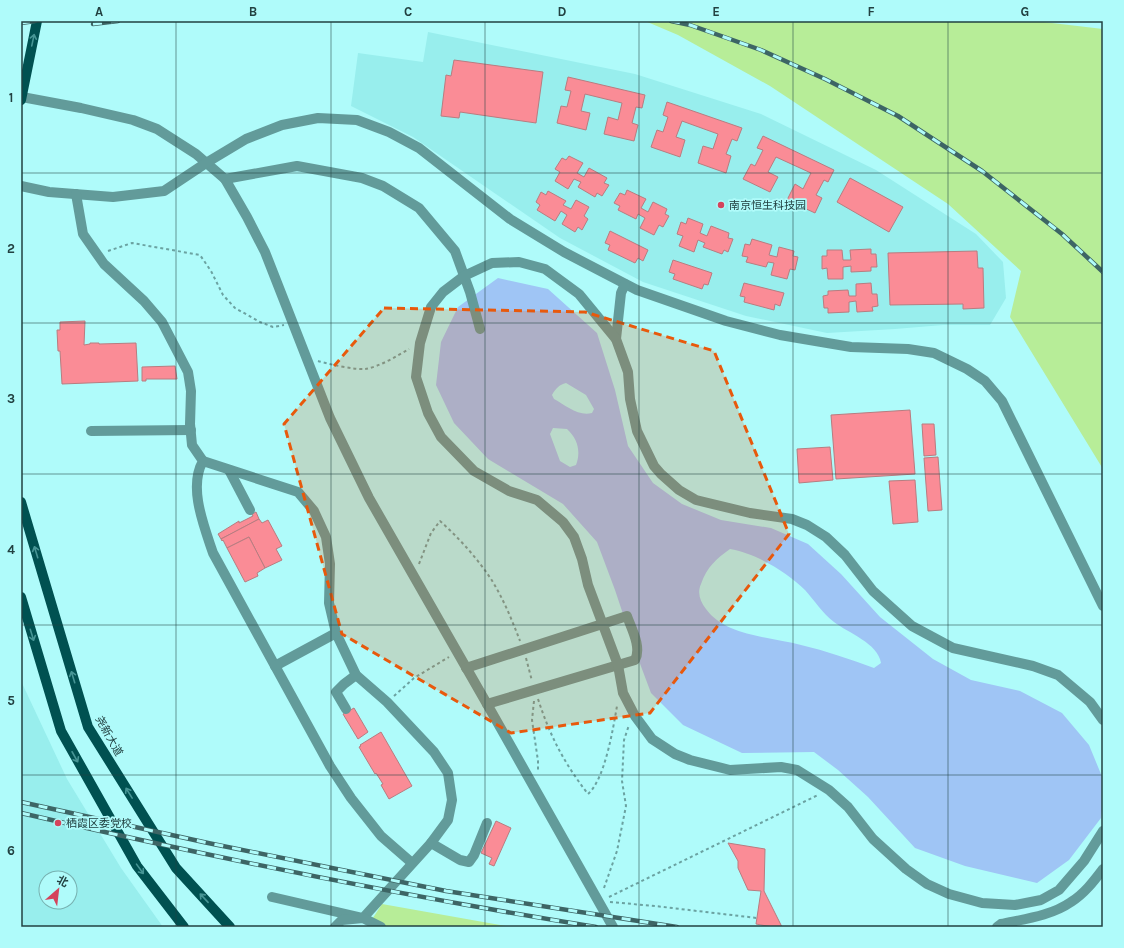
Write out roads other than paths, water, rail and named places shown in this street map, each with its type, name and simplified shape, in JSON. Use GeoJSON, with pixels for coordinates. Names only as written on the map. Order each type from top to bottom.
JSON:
{"type":"FeatureCollection","features":[{"type":"Feature","properties":{"kind":"main road"},"geometry":{"type":"LineString","coordinates":[[21,99],[37,21]]}},
{"type":"Feature","properties":{"kind":"main road","name":"尧新大道"},"geometry":{"type":"LineString","coordinates":[[21,502],[88,727],[176,868],[230,927]]}},
{"type":"Feature","properties":{"kind":"main road"},"geometry":{"type":"LineString","coordinates":[[21,597],[23,612],[61,731],[137,866],[184,927]]}},
{"type":"Feature","properties":{"kind":"lane"},"geometry":{"type":"LineString","coordinates":[[21,99],[81,108],[133,120],[157,129],[185,146],[224,179],[247,217],[265,252],[330,418],[366,492],[613,927]]}},
{"type":"Feature","properties":{"kind":"lane"},"geometry":{"type":"LineString","coordinates":[[21,186],[49,192],[113,197],[164,191],[246,139],[282,124],[318,118],[357,120],[389,132],[419,148],[510,219],[564,252],[637,290],[726,321],[780,335],[850,346],[908,349],[934,353],[967,369],[985,381],[1002,401],[1103,606]]}},
{"type":"Feature","properties":{"kind":"lane"},"geometry":{"type":"LineString","coordinates":[[224,179],[296,166],[362,178],[383,186],[419,208],[455,251],[470,292],[480,329]]}},
{"type":"Feature","properties":{"kind":"lane"},"geometry":{"type":"LineString","coordinates":[[76,194],[83,234],[104,264],[144,301],[162,322],[188,372],[191,391],[192,445],[203,461],[298,492],[314,511],[326,537],[330,564],[329,603],[336,633],[356,675],[387,702],[434,752],[448,773],[452,800],[448,820],[431,843],[412,863],[363,922]]}},
{"type":"Feature","properties":{"kind":"lane"},"geometry":{"type":"LineString","coordinates":[[1103,720],[1090,702],[1058,676],[1033,666],[953,648],[912,626],[873,592],[845,555],[826,537],[807,525],[792,519],[750,513],[696,500],[679,490],[654,466],[636,431],[630,399],[628,372],[616,338],[579,294],[545,269],[519,262],[492,264],[464,276],[443,292],[431,307],[420,343],[416,377],[428,413],[441,437],[474,471],[509,491],[537,500],[563,522],[574,537],[582,559],[588,585],[618,665],[623,693],[635,716],[652,739],[675,754],[690,760],[730,770],[781,767],[797,770],[828,790],[848,807],[873,839],[906,869],[927,884],[949,894],[982,903],[1015,905],[1041,900],[1059,890],[1084,862],[1103,831]]}},
{"type":"Feature","properties":{"kind":"lane"},"geometry":{"type":"LineString","coordinates":[[616,338],[621,293],[625,284]]}},
{"type":"Feature","properties":{"kind":"lane"},"geometry":{"type":"LineString","coordinates":[[91,431],[191,430]]}},
{"type":"Feature","properties":{"kind":"lane"},"geometry":{"type":"LineString","coordinates":[[203,461],[199,469],[196,491],[204,527],[213,553],[330,766],[342,785],[381,836],[412,863]]}},
{"type":"Feature","properties":{"kind":"lane"},"geometry":{"type":"LineString","coordinates":[[229,470],[250,510]]}},
{"type":"Feature","properties":{"kind":"lane"},"geometry":{"type":"LineString","coordinates":[[466,668],[627,616],[636,644],[637,656],[635,660],[487,704]]}},
{"type":"Feature","properties":{"kind":"lane"},"geometry":{"type":"LineString","coordinates":[[275,666],[336,633]]}},
{"type":"Feature","properties":{"kind":"lane"},"geometry":{"type":"LineString","coordinates":[[346,709],[336,692],[356,675]]}},
{"type":"Feature","properties":{"kind":"lane"},"geometry":{"type":"LineString","coordinates":[[431,843],[460,860],[469,862],[474,855],[488,823]]}},
{"type":"Feature","properties":{"kind":"lane"},"geometry":{"type":"LineString","coordinates":[[997,927],[1001,924],[1059,909],[1072,902],[1089,887],[1103,869]]}},
{"type":"Feature","properties":{"kind":"lane"},"geometry":{"type":"LineString","coordinates":[[272,896],[381,927]]}},
{"type":"Feature","properties":{"kind":"lane"},"geometry":{"type":"LineString","coordinates":[[335,927],[342,920],[363,922]]}},
{"type":"Feature","properties":{"kind":"railway"},"geometry":{"type":"LineString","coordinates":[[21,23],[35,21]]}},
{"type":"Feature","properties":{"kind":"railway"},"geometry":{"type":"LineString","coordinates":[[93,24],[118,21]]}},
{"type":"Feature","properties":{"kind":"railway"},"geometry":{"type":"LineString","coordinates":[[671,21],[690,25],[761,50],[825,79],[898,116],[982,171],[1062,234],[1103,272]]}},
{"type":"Feature","properties":{"kind":"railway"},"geometry":{"type":"LineString","coordinates":[[21,802],[208,843],[446,891],[677,927]]}},
{"type":"Feature","properties":{"kind":"railway"},"geometry":{"type":"LineString","coordinates":[[21,813],[307,875],[596,927]]}},
{"type":"Feature","properties":{"kind":"place","name":"南京恒生科技园"},"geometry":{"type":"Point","coordinates":[721,205]}},
{"type":"Feature","properties":{"kind":"place","name":"栖霞区委党校"},"geometry":{"type":"Point","coordinates":[58,823]}}]}
